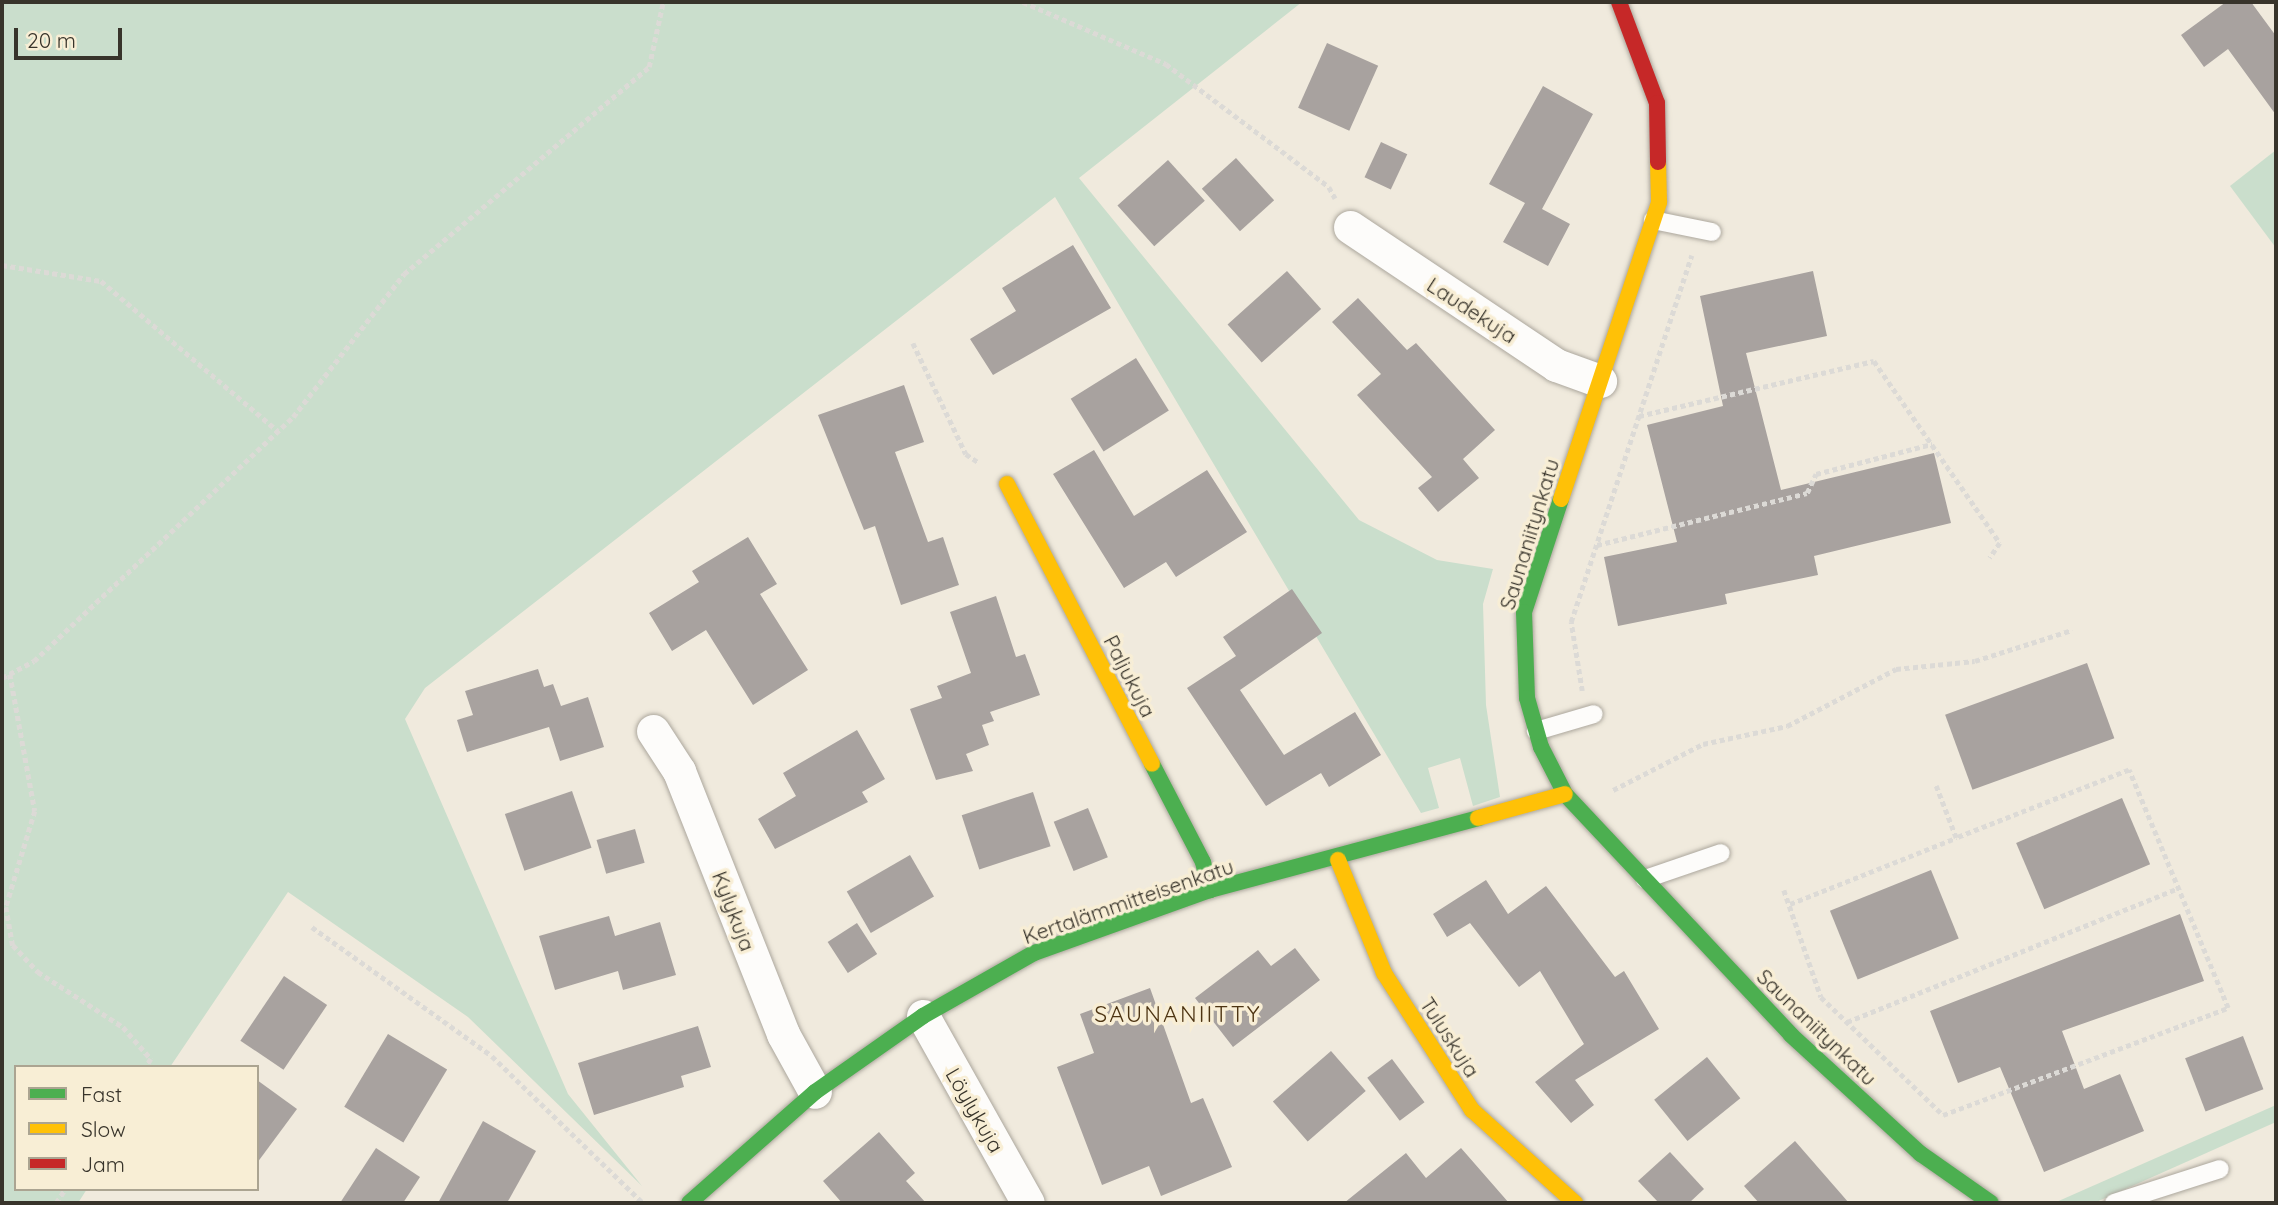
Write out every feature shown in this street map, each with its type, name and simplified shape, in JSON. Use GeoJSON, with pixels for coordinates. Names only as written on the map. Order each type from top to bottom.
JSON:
{"type":"FeatureCollection","features":[{"type":"Feature","properties":{"kind":"street","name":"Saunaniitynkatu"},"geometry":{"type":"LineString","coordinates":[[1619,2],[1657,103],[1659,202],[1524,612],[1527,698],[1536,731],[1566,794],[1791,1035],[1921,1154],[1992,1203]]}},
{"type":"Feature","properties":{"kind":"street","name":"Laudekuja"},"geometry":{"type":"LineString","coordinates":[[1350,227],[1556,365],[1600,381]]}},
{"type":"Feature","properties":{"kind":"street","name":"Paljukuja"},"geometry":{"type":"LineString","coordinates":[[1007,484],[1203,862],[1210,890]]}},
{"type":"Feature","properties":{"kind":"street","name":"Kylykuja"},"geometry":{"type":"LineString","coordinates":[[653,731],[679,771],[783,1034],[815,1092]]}},
{"type":"Feature","properties":{"kind":"street","name":"Kertalämmitteisenkatu"},"geometry":{"type":"LineString","coordinates":[[689,1203],[815,1092],[923,1016],[1034,953],[1210,890],[1338,860],[1566,794]]}},
{"type":"Feature","properties":{"kind":"street","name":"Tuluskuja"},"geometry":{"type":"LineString","coordinates":[[1338,860],[1384,973],[1472,1110],[1575,1203]]}},
{"type":"Feature","properties":{"kind":"street","name":"Löylykuja"},"geometry":{"type":"LineString","coordinates":[[923,1016],[1028,1203]]}},
{"type":"Feature","properties":{"kind":"lane"},"geometry":{"type":"LineString","coordinates":[[1653,220],[1706,231]]}},
{"type":"Feature","properties":{"kind":"lane"},"geometry":{"type":"LineString","coordinates":[[1536,731],[1590,715]]}},
{"type":"Feature","properties":{"kind":"lane"},"geometry":{"type":"LineString","coordinates":[[1645,879],[1721,853]]}},
{"type":"Feature","properties":{"kind":"lane"},"geometry":{"type":"LineString","coordinates":[[2114,1203],[2220,1168]]}},
{"type":"Feature","properties":{"kind":"path"},"geometry":{"type":"LineString","coordinates":[[2,678],[34,661],[278,431],[404,274],[649,67],[663,2]]}},
{"type":"Feature","properties":{"kind":"path"},"geometry":{"type":"LineString","coordinates":[[937,2],[945,2]]}},
{"type":"Feature","properties":{"kind":"path"},"geometry":{"type":"LineString","coordinates":[[1023,2],[1166,64],[1329,187],[1350,227]]}},
{"type":"Feature","properties":{"kind":"path"},"geometry":{"type":"LineString","coordinates":[[1590,715],[1571,622],[1638,416],[1706,231]]}},
{"type":"Feature","properties":{"kind":"path"},"geometry":{"type":"LineString","coordinates":[[2,265],[101,281],[278,431]]}},
{"type":"Feature","properties":{"kind":"path"},"geometry":{"type":"LineString","coordinates":[[913,342],[966,454],[1007,484]]}},
{"type":"Feature","properties":{"kind":"path"},"geometry":{"type":"LineString","coordinates":[[1638,416],[1874,361],[2000,543],[1990,558]]}},
{"type":"Feature","properties":{"kind":"path"},"geometry":{"type":"LineString","coordinates":[[1596,545],[1807,493],[1816,474],[1931,444]]}},
{"type":"Feature","properties":{"kind":"path"},"geometry":{"type":"LineString","coordinates":[[1588,819],[1617,785],[1703,744],[1787,726],[1896,669],[1975,661],[2072,630]]}},
{"type":"Feature","properties":{"kind":"path"},"geometry":{"type":"LineString","coordinates":[[10,674],[35,811],[6,907],[13,945],[38,972],[123,1027],[151,1059],[147,1065]]}},
{"type":"Feature","properties":{"kind":"path"},"geometry":{"type":"LineString","coordinates":[[1784,890],[1821,996],[1943,1115],[2228,1008],[2129,770],[1790,904]]}},
{"type":"Feature","properties":{"kind":"path"},"geometry":{"type":"LineString","coordinates":[[1937,786],[1956,838]]}},
{"type":"Feature","properties":{"kind":"path"},"geometry":{"type":"LineString","coordinates":[[1847,1022],[2178,888]]}},
{"type":"Feature","properties":{"kind":"path"},"geometry":{"type":"LineString","coordinates":[[312,928],[492,1056],[643,1203]]}},
{"type":"Feature","properties":{"kind":"green space"},"geometry":{"type":"Polygon","coordinates":[[[2,2],[1302,2],[1079,178],[1359,520],[1437,560],[1493,569],[1483,604],[1486,705],[1500,797],[1473,806],[1460,758],[1428,768],[1439,808],[1421,813],[1055,197],[425,688],[405,719],[568,1094],[642,1186],[468,1017],[288,892],[171,1065],[14,1065],[14,1191],[86,1191],[78,1203],[2,1203],[2,2]]]}},
{"type":"Feature","properties":{"kind":"green space"},"geometry":{"type":"Polygon","coordinates":[[[2276,150],[2276,248],[2230,186],[2276,150]]]}},
{"type":"Feature","properties":{"kind":"green space"},"geometry":{"type":"Polygon","coordinates":[[[2276,1105],[2276,1122],[2094,1203],[2054,1203],[2276,1105]]]}},
{"type":"Feature","properties":{"kind":"building"},"geometry":{"type":"Polygon","coordinates":[[[2226,2],[2251,2],[2276,36],[2276,115],[2228,49],[2204,67],[2181,35],[2226,2]]]}},
{"type":"Feature","properties":{"kind":"building"},"geometry":{"type":"Polygon","coordinates":[[[1327,43],[1378,66],[1349,131],[1298,108],[1327,43]]]}},
{"type":"Feature","properties":{"kind":"building"},"geometry":{"type":"Polygon","coordinates":[[[1543,86],[1593,114],[1542,209],[1570,224],[1548,266],[1503,242],[1525,203],[1489,184],[1543,86]]]}},
{"type":"Feature","properties":{"kind":"building"},"geometry":{"type":"Polygon","coordinates":[[[1381,142],[1407,154],[1391,190],[1365,177],[1381,142]]]}},
{"type":"Feature","properties":{"kind":"building"},"geometry":{"type":"Polygon","coordinates":[[[1236,158],[1274,200],[1240,231],[1202,189],[1236,158]]]}},
{"type":"Feature","properties":{"kind":"building"},"geometry":{"type":"Polygon","coordinates":[[[1168,160],[1205,201],[1154,246],[1117,206],[1168,160]]]}},
{"type":"Feature","properties":{"kind":"building"},"geometry":{"type":"Polygon","coordinates":[[[1073,245],[1111,308],[993,375],[970,339],[1016,311],[1002,288],[1073,245]]]}},
{"type":"Feature","properties":{"kind":"building"},"geometry":{"type":"Polygon","coordinates":[[[1287,271],[1321,309],[1262,362],[1228,325],[1287,271]]]}},
{"type":"Feature","properties":{"kind":"building"},"geometry":{"type":"Polygon","coordinates":[[[1813,271],[1827,336],[1746,353],[1781,490],[1934,453],[1951,523],[1814,556],[1818,575],[1725,594],[1727,604],[1618,626],[1604,557],[1677,542],[1647,425],[1723,406],[1700,296],[1813,271]]]}},
{"type":"Feature","properties":{"kind":"building"},"geometry":{"type":"Polygon","coordinates":[[[1358,298],[1407,350],[1416,343],[1495,430],[1463,459],[1479,478],[1438,512],[1418,488],[1432,477],[1357,395],[1381,374],[1332,322],[1358,298]]]}},
{"type":"Feature","properties":{"kind":"building"},"geometry":{"type":"Polygon","coordinates":[[[1136,358],[1169,411],[1104,451],[1071,399],[1136,358]]]}},
{"type":"Feature","properties":{"kind":"building"},"geometry":{"type":"Polygon","coordinates":[[[904,385],[924,442],[895,452],[928,542],[943,537],[959,585],[901,605],[875,526],[864,530],[818,415],[904,385]]]}},
{"type":"Feature","properties":{"kind":"building"},"geometry":{"type":"Polygon","coordinates":[[[1094,450],[1134,516],[1207,470],[1247,532],[1176,577],[1166,562],[1124,588],[1053,474],[1094,450]]]}},
{"type":"Feature","properties":{"kind":"building"},"geometry":{"type":"Polygon","coordinates":[[[748,537],[777,584],[760,594],[808,670],[753,705],[706,630],[672,651],[649,613],[699,582],[692,571],[748,537]]]}},
{"type":"Feature","properties":{"kind":"building"},"geometry":{"type":"Polygon","coordinates":[[[1292,589],[1322,633],[1240,690],[1284,755],[1355,712],[1381,755],[1329,787],[1321,773],[1266,806],[1187,688],[1236,656],[1223,637],[1292,589]]]}},
{"type":"Feature","properties":{"kind":"building"},"geometry":{"type":"Polygon","coordinates":[[[996,596],[1016,657],[1025,654],[1040,695],[990,712],[994,721],[982,725],[989,745],[966,754],[973,771],[936,780],[910,709],[942,698],[937,686],[971,673],[950,612],[996,596]]]}},
{"type":"Feature","properties":{"kind":"building"},"geometry":{"type":"Polygon","coordinates":[[[2087,663],[2114,738],[1972,790],[1945,715],[2087,663]]]}},
{"type":"Feature","properties":{"kind":"building"},"geometry":{"type":"Polygon","coordinates":[[[538,669],[544,687],[553,684],[561,706],[588,697],[604,747],[560,761],[549,727],[467,752],[457,720],[473,715],[465,691],[538,669]]]}},
{"type":"Feature","properties":{"kind":"building"},"geometry":{"type":"Polygon","coordinates":[[[857,730],[885,779],[862,792],[868,802],[775,849],[758,819],[796,796],[783,773],[857,730]]]}},
{"type":"Feature","properties":{"kind":"building"},"geometry":{"type":"Polygon","coordinates":[[[572,791],[592,848],[524,871],[505,814],[572,791]]]}},
{"type":"Feature","properties":{"kind":"building"},"geometry":{"type":"Polygon","coordinates":[[[1033,792],[1051,846],[979,869],[962,815],[1033,792]]]}},
{"type":"Feature","properties":{"kind":"building"},"geometry":{"type":"Polygon","coordinates":[[[2122,798],[2150,864],[2044,909],[2016,843],[2122,798]]]}},
{"type":"Feature","properties":{"kind":"building"},"geometry":{"type":"Polygon","coordinates":[[[1088,808],[1108,857],[1074,871],[1054,822],[1088,808]]]}},
{"type":"Feature","properties":{"kind":"building"},"geometry":{"type":"Polygon","coordinates":[[[635,829],[645,863],[606,874],[597,840],[635,829]]]}},
{"type":"Feature","properties":{"kind":"building"},"geometry":{"type":"Polygon","coordinates":[[[910,855],[934,897],[871,933],[847,892],[910,855]]]}},
{"type":"Feature","properties":{"kind":"building"},"geometry":{"type":"Polygon","coordinates":[[[1931,870],[1959,939],[1858,979],[1830,911],[1931,870]]]}},
{"type":"Feature","properties":{"kind":"building"},"geometry":{"type":"Polygon","coordinates":[[[1486,880],[1508,914],[1546,886],[1615,977],[1624,971],[1659,1029],[1575,1080],[1594,1105],[1571,1123],[1535,1082],[1584,1044],[1540,971],[1519,987],[1470,923],[1447,937],[1433,914],[1486,880]]]}},
{"type":"Feature","properties":{"kind":"building"},"geometry":{"type":"Polygon","coordinates":[[[2180,914],[2204,981],[2062,1031],[2084,1089],[2120,1074],[2144,1131],[2044,1172],[2000,1067],[1958,1083],[1930,1011],[2180,914]]]}},
{"type":"Feature","properties":{"kind":"building"},"geometry":{"type":"Polygon","coordinates":[[[609,916],[615,936],[660,922],[676,975],[623,990],[618,971],[555,990],[539,936],[609,916]]]}},
{"type":"Feature","properties":{"kind":"building"},"geometry":{"type":"Polygon","coordinates":[[[857,923],[877,954],[848,973],[828,942],[857,923]]]}},
{"type":"Feature","properties":{"kind":"building"},"geometry":{"type":"Polygon","coordinates":[[[1295,948],[1320,980],[1233,1047],[1195,998],[1258,950],[1271,966],[1295,948]]]}},
{"type":"Feature","properties":{"kind":"building"},"geometry":{"type":"Polygon","coordinates":[[[284,976],[327,1005],[283,1070],[240,1041],[284,976]]]}},
{"type":"Feature","properties":{"kind":"building"},"geometry":{"type":"Polygon","coordinates":[[[1150,988],[1191,1103],[1203,1098],[1232,1167],[1161,1196],[1149,1166],[1102,1185],[1057,1067],[1094,1053],[1080,1014],[1150,988]]]}},
{"type":"Feature","properties":{"kind":"building"},"geometry":{"type":"Polygon","coordinates":[[[698,1026],[711,1067],[681,1076],[684,1087],[594,1115],[578,1063],[698,1026]]]}},
{"type":"Feature","properties":{"kind":"building"},"geometry":{"type":"Polygon","coordinates":[[[388,1034],[447,1070],[403,1142],[344,1107],[388,1034]]]}},
{"type":"Feature","properties":{"kind":"building"},"geometry":{"type":"Polygon","coordinates":[[[2243,1036],[2263,1089],[2206,1111],[2185,1058],[2243,1036]]]}},
{"type":"Feature","properties":{"kind":"building"},"geometry":{"type":"Polygon","coordinates":[[[1331,1051],[1366,1091],[1308,1142],[1273,1102],[1331,1051]]]}},
{"type":"Feature","properties":{"kind":"building"},"geometry":{"type":"Polygon","coordinates":[[[1707,1057],[1740,1098],[1688,1141],[1654,1100],[1707,1057]]]}},
{"type":"Feature","properties":{"kind":"building"},"geometry":{"type":"Polygon","coordinates":[[[1392,1059],[1424,1102],[1400,1121],[1367,1078],[1392,1059]]]}},
{"type":"Feature","properties":{"kind":"building"},"geometry":{"type":"Polygon","coordinates":[[[259,1081],[297,1109],[259,1160],[259,1081]]]}},
{"type":"Feature","properties":{"kind":"building"},"geometry":{"type":"Polygon","coordinates":[[[483,1121],[536,1151],[507,1203],[438,1203],[483,1121]]]}},
{"type":"Feature","properties":{"kind":"building"},"geometry":{"type":"Polygon","coordinates":[[[879,1132],[915,1173],[906,1181],[926,1203],[842,1203],[823,1181],[879,1132]]]}},
{"type":"Feature","properties":{"kind":"building"},"geometry":{"type":"Polygon","coordinates":[[[1795,1141],[1849,1203],[1759,1203],[1744,1186],[1795,1141]]]}},
{"type":"Feature","properties":{"kind":"building"},"geometry":{"type":"Polygon","coordinates":[[[376,1148],[420,1177],[403,1203],[340,1203],[376,1148]]]}},
{"type":"Feature","properties":{"kind":"building"},"geometry":{"type":"Polygon","coordinates":[[[1461,1148],[1509,1203],[1344,1203],[1406,1153],[1426,1178],[1461,1148]]]}},
{"type":"Feature","properties":{"kind":"building"},"geometry":{"type":"Polygon","coordinates":[[[1670,1152],[1704,1189],[1689,1203],[1659,1203],[1638,1181],[1670,1152]]]}},
{"type":"Feature","properties":{"kind":"traffic: fast"},"geometry":{"type":"LineString","coordinates":[[1561,499],[1524,612],[1527,698],[1541,747],[1565,794],[1791,1035],[1921,1154],[1991,1203]]}},
{"type":"Feature","properties":{"kind":"traffic: fast"},"geometry":{"type":"LineString","coordinates":[[1152,764],[1203,862],[1210,890]]}},
{"type":"Feature","properties":{"kind":"traffic: fast"},"geometry":{"type":"LineString","coordinates":[[689,1203],[815,1092],[923,1016],[1034,953],[1210,890],[1478,818]]}},
{"type":"Feature","properties":{"kind":"traffic: slow"},"geometry":{"type":"LineString","coordinates":[[1561,499],[1659,202],[1658,162]]}},
{"type":"Feature","properties":{"kind":"traffic: slow"},"geometry":{"type":"LineString","coordinates":[[1007,484],[1152,764]]}},
{"type":"Feature","properties":{"kind":"traffic: slow"},"geometry":{"type":"LineString","coordinates":[[1478,818],[1565,794]]}},
{"type":"Feature","properties":{"kind":"traffic: slow"},"geometry":{"type":"LineString","coordinates":[[1338,860],[1384,973],[1472,1110],[1575,1203]]}},
{"type":"Feature","properties":{"kind":"traffic: jam"},"geometry":{"type":"LineString","coordinates":[[1619,2],[1657,103],[1658,162]]}},
{"type":"Feature","properties":{"kind":"district","name":"SAUNANIITTY"},"geometry":{"type":"Point","coordinates":[1178,1014]}}]}
